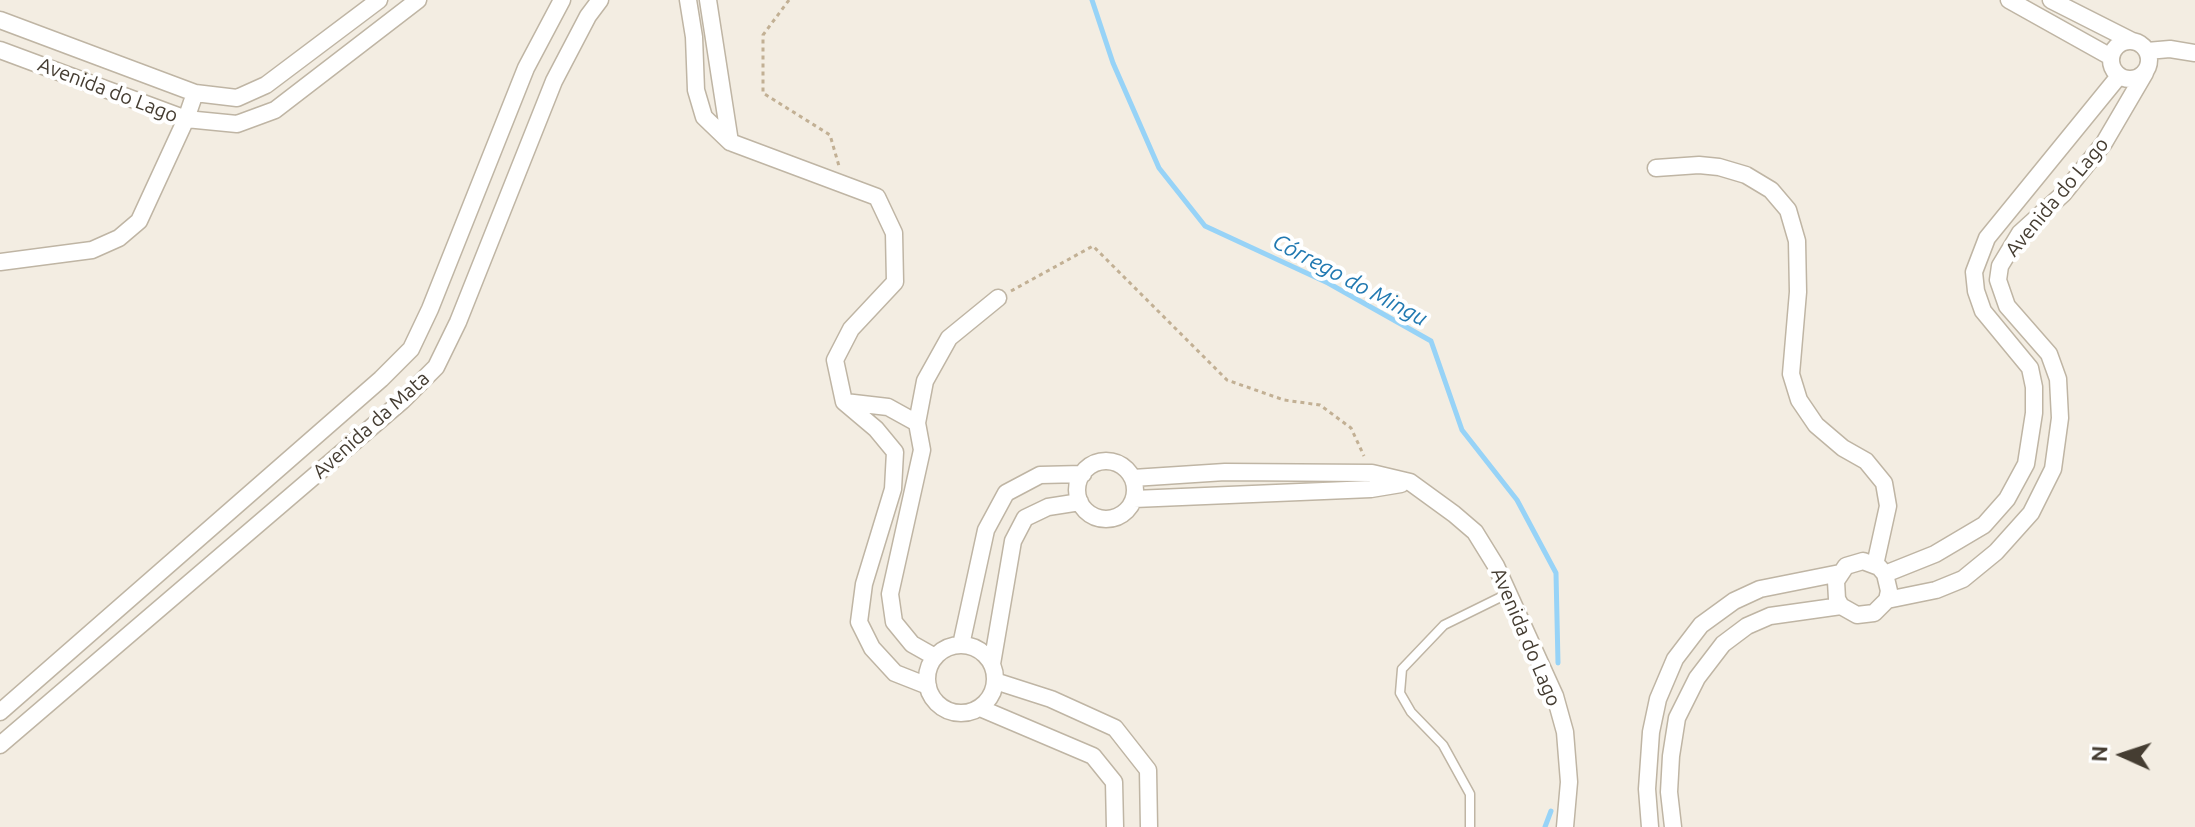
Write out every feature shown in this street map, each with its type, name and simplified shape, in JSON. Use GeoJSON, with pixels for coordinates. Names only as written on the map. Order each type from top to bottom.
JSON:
{"type":"FeatureCollection","features":[{"type":"Feature","properties":{"kind":"street","name":"Avenida do Lago"},"geometry":{"type":"LineString","coordinates":[[0,20],[195,93],[237,98],[266,85],[379,0]]}},
{"type":"Feature","properties":{"kind":"street","name":"Avenida do Lago"},"geometry":{"type":"LineString","coordinates":[[0,50],[186,119],[237,124],[275,110],[418,0]]}},
{"type":"Feature","properties":{"kind":"street","name":"Avenida da Mata"},"geometry":{"type":"LineString","coordinates":[[0,712],[381,379],[411,349],[430,309],[526,68],[562,0]]}},
{"type":"Feature","properties":{"kind":"street","name":"Avenida da Mata"},"geometry":{"type":"LineString","coordinates":[[0,745],[402,401],[436,367],[458,322],[554,81],[588,16],[600,0]]}},
{"type":"Feature","properties":{"kind":"street"},"geometry":{"type":"LineString","coordinates":[[688,0],[694,37],[696,90],[704,117],[730,142],[877,197],[894,233],[895,282],[851,329],[835,360],[844,402],[876,429],[895,452],[893,489],[864,584],[859,622],[872,648],[895,673],[928,686]]}},
{"type":"Feature","properties":{"kind":"street"},"geometry":{"type":"LineString","coordinates":[[708,0],[730,142]]}},
{"type":"Feature","properties":{"kind":"street"},"geometry":{"type":"LineString","coordinates":[[2009,0],[2111,57]]}},
{"type":"Feature","properties":{"kind":"street"},"geometry":{"type":"LineString","coordinates":[[2051,0],[2139,43],[2147,51],[2170,49],[2195,53]]}},
{"type":"Feature","properties":{"kind":"street"},"geometry":{"type":"LineString","coordinates":[[2132,41],[2118,45],[2111,57],[2111,64],[2119,76],[2132,80],[2145,73]]}},
{"type":"Feature","properties":{"kind":"street","name":"Avenida do Lago"},"geometry":{"type":"LineString","coordinates":[[1673,827],[1669,792],[1677,718],[1697,678],[1723,644],[1747,626],[1770,616],[1841,606],[1857,615],[1866,616],[1874,613],[1887,600],[1936,590],[1963,579],[1996,552],[2031,513],[2053,469],[2060,418],[2058,379],[2049,354],[2007,306],[1998,280],[2000,266],[2020,233],[2063,194],[2104,143],[2145,73],[2150,60],[2147,51]]}},
{"type":"Feature","properties":{"kind":"street","name":"Avenida do Lago"},"geometry":{"type":"LineString","coordinates":[[1650,827],[1647,789],[1651,732],[1658,699],[1675,659],[1701,625],[1734,601],[1760,589],[1840,573],[1863,561],[1880,569],[1935,554],[1984,525],[2007,499],[2026,464],[2034,413],[2034,387],[2030,368],[1983,311],[1974,272],[1987,238],[2119,76]]}},
{"type":"Feature","properties":{"kind":"street"},"geometry":{"type":"LineString","coordinates":[[0,262],[92,250],[119,238],[139,221],[195,93]]}},
{"type":"Feature","properties":{"kind":"street"},"geometry":{"type":"LineString","coordinates":[[1656,168],[1699,165],[1746,175],[1771,190],[1788,210],[1797,241],[1798,292],[1791,374],[1799,400],[1816,425],[1843,448],[1866,461],[1884,483],[1888,506],[1880,569],[1889,591],[1887,600]]}},
{"type":"Feature","properties":{"kind":"street"},"geometry":{"type":"LineString","coordinates":[[935,657],[912,644],[894,622],[890,594],[922,450],[917,423],[925,381],[949,338],[998,298]]}},
{"type":"Feature","properties":{"kind":"street"},"geometry":{"type":"LineString","coordinates":[[844,402],[888,407],[917,423]]}},
{"type":"Feature","properties":{"kind":"street"},"geometry":{"type":"LineString","coordinates":[[1109,461],[1119,464],[1133,478],[1134,499],[1122,515],[1103,520],[1086,511],[1080,502],[1078,483],[1090,466],[1109,461]]}},
{"type":"Feature","properties":{"kind":"street","name":"Avenida do Lago"},"geometry":{"type":"LineString","coordinates":[[1133,478],[1225,472],[1372,473],[1410,482],[1475,532],[1496,566],[1555,696],[1565,732],[1569,782],[1565,827]]}},
{"type":"Feature","properties":{"kind":"street"},"geometry":{"type":"LineString","coordinates":[[961,645],[986,530],[1006,493],[1040,475],[1083,474]]}},
{"type":"Feature","properties":{"kind":"street"},"geometry":{"type":"LineString","coordinates":[[1134,499],[1371,489],[1410,482]]}},
{"type":"Feature","properties":{"kind":"street"},"geometry":{"type":"LineString","coordinates":[[1080,502],[1048,507],[1025,518],[1013,541],[994,672],[994,692],[980,708],[970,713],[949,712],[932,698],[928,686],[930,666],[935,657],[952,646],[974,647],[984,654],[994,672],[1115,728],[1148,770],[1149,827]]}},
{"type":"Feature","properties":{"kind":"street"},"geometry":{"type":"LineString","coordinates":[[1840,573],[1835,590],[1841,606]]}},
{"type":"Feature","properties":{"kind":"street"},"geometry":{"type":"LineString","coordinates":[[980,708],[1093,756],[1114,782],[1115,827]]}},
{"type":"Feature","properties":{"kind":"lane"},"geometry":{"type":"LineString","coordinates":[[1470,827],[1470,794],[1443,745],[1411,712],[1400,693],[1402,669],[1444,625],[1509,593]]}},
{"type":"Feature","properties":{"kind":"path"},"geometry":{"type":"LineString","coordinates":[[789,0],[763,35],[763,93],[830,135],[845,185]]}},
{"type":"Feature","properties":{"kind":"path"},"geometry":{"type":"LineString","coordinates":[[998,298],[1093,246],[1227,380],[1284,400],[1320,405],[1351,428],[1372,473]]}},
{"type":"Feature","properties":{"kind":"waterway","name":"Córrego do Mingu"},"geometry":{"type":"LineString","coordinates":[[1092,0],[1113,63],[1159,168],[1205,226],[1328,283],[1431,341],[1462,430],[1517,500],[1556,573],[1558,663]]}},
{"type":"Feature","properties":{"kind":"waterway","name":"Córrego do Mingu"},"geometry":{"type":"LineString","coordinates":[[1545,827],[1551,811]]}}]}
